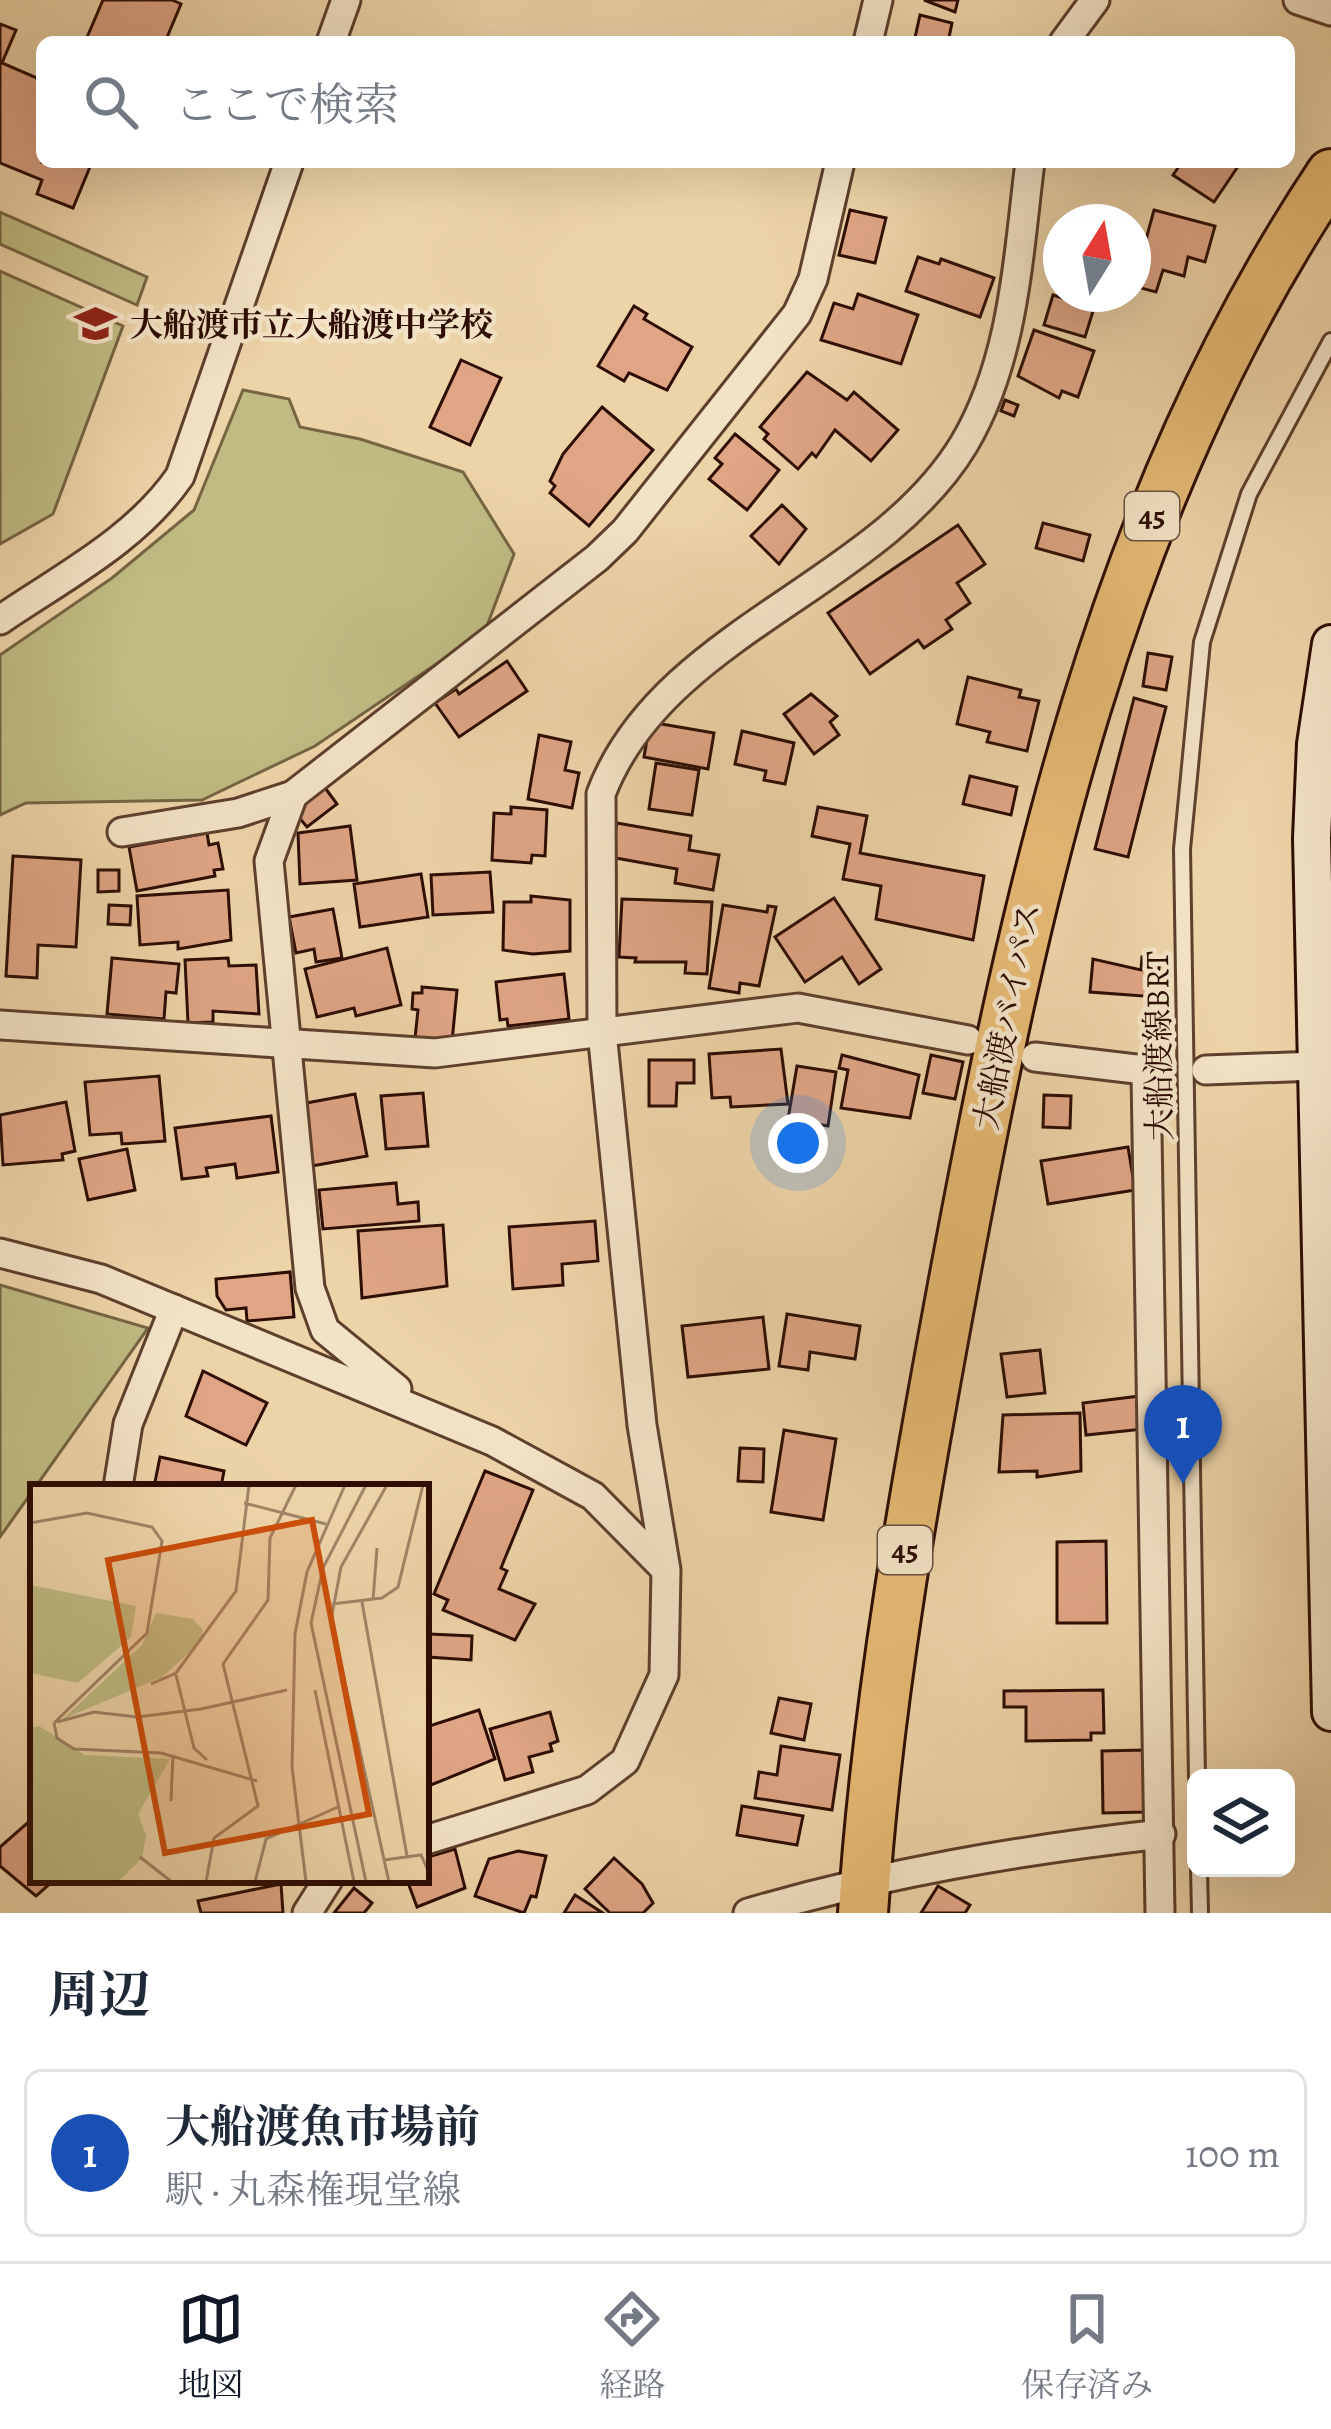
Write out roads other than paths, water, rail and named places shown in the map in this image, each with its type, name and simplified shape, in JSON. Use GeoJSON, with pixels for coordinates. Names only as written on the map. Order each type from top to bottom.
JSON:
{"type":"FeatureCollection","features":[{"type":"Feature","properties":{"kind":"highway","name":"大船渡バイパス"},"geometry":{"type":"LineString","coordinates":[[864,1896],[909,1526],[1033,885],[1087,695],[1168,479],[1240,322],[1331,174]]}},
{"type":"Feature","properties":{"kind":"main road"},"geometry":{"type":"LineString","coordinates":[[1331,644],[1316,744],[1313,815],[1331,1712]]}},
{"type":"Feature","properties":{"kind":"street"},"geometry":{"type":"LineString","coordinates":[[333,36],[346,0]]}},
{"type":"Feature","properties":{"kind":"street"},"geometry":{"type":"LineString","coordinates":[[869,36],[878,0]]}},
{"type":"Feature","properties":{"kind":"street"},"geometry":{"type":"LineString","coordinates":[[1068,36],[1095,0]]}},
{"type":"Feature","properties":{"kind":"street"},"geometry":{"type":"LineString","coordinates":[[1298,0],[1331,11]]}},
{"type":"Feature","properties":{"kind":"street"},"geometry":{"type":"LineString","coordinates":[[0,620],[157,510],[179,476],[287,168]]}},
{"type":"Feature","properties":{"kind":"street"},"geometry":{"type":"LineString","coordinates":[[122,832],[238,813],[293,794],[625,531],[797,314],[813,279],[839,168]]}},
{"type":"Feature","properties":{"kind":"street"},"geometry":{"type":"LineString","coordinates":[[429,1839],[587,1790],[625,1761],[664,1675],[666,1570],[642,1425],[602,1032],[597,833],[601,794],[614,758],[633,731],[694,672],[884,528],[924,493],[961,449],[999,364],[1029,168]]}},
{"type":"Feature","properties":{"kind":"street"},"geometry":{"type":"LineString","coordinates":[[293,794],[269,861],[310,1288],[325,1330],[429,1413]]}},
{"type":"Feature","properties":{"kind":"street"},"geometry":{"type":"LineString","coordinates":[[0,1025],[435,1053],[798,1008],[968,1040]]}},
{"type":"Feature","properties":{"kind":"street"},"geometry":{"type":"LineString","coordinates":[[1206,1070],[1321,1049]]}},
{"type":"Feature","properties":{"kind":"street"},"geometry":{"type":"LineString","coordinates":[[1035,1057],[1155,1073],[1160,1913]]}},
{"type":"Feature","properties":{"kind":"street"},"geometry":{"type":"LineString","coordinates":[[0,1253],[61,1265],[429,1413],[593,1496],[666,1570]]}},
{"type":"Feature","properties":{"kind":"street"},"geometry":{"type":"LineString","coordinates":[[118,1484],[128,1424],[174,1310]]}},
{"type":"Feature","properties":{"kind":"street"},"geometry":{"type":"LineString","coordinates":[[748,1913],[864,1896],[1039,1847],[1161,1834]]}},
{"type":"Feature","properties":{"kind":"street"},"geometry":{"type":"LineString","coordinates":[[307,1913],[326,1883]]}},
{"type":"Feature","properties":{"kind":"lane","name":"大船渡線BRT"},"geometry":{"type":"LineString","coordinates":[[1197,1769],[1184,826],[1202,642],[1249,494],[1331,341]]}},
{"type":"Feature","properties":{"kind":"lane"},"geometry":{"type":"LineString","coordinates":[[1199,1877],[1200,1913]]}},
{"type":"Feature","properties":{"kind":"place","name":"大船渡市立大船渡中学校"},"geometry":{"type":"Point","coordinates":[96,324]}},
{"type":"Feature","properties":{"kind":"place","name":"大船渡魚市場前"},"geometry":{"type":"Point","coordinates":[1183,1484]}}]}
